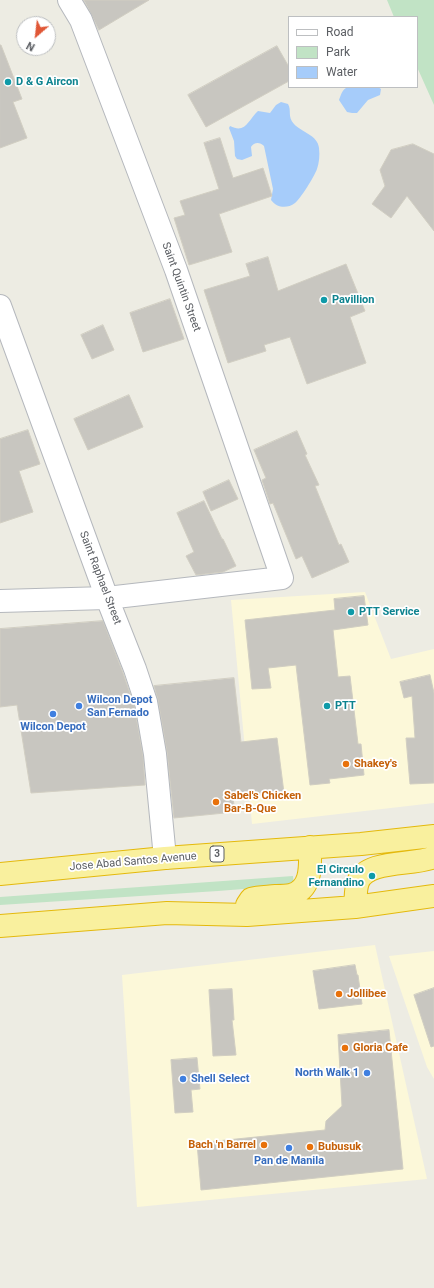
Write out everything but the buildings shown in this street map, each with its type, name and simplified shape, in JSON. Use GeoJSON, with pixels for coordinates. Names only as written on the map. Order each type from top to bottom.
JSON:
{"type":"FeatureCollection","features":[{"type":"Feature","properties":{"kind":"highway","name":"Jose Abad Santos Avenue"},"geometry":{"type":"LineString","coordinates":[[0,874],[165,858],[361,844],[434,836]]}},
{"type":"Feature","properties":{"kind":"highway"},"geometry":{"type":"LineString","coordinates":[[247,915],[247,905],[251,899],[291,895],[301,890],[305,885],[310,870],[310,847]]}},
{"type":"Feature","properties":{"kind":"highway"},"geometry":{"type":"LineString","coordinates":[[355,907],[358,882],[366,871],[384,866],[419,862],[434,857]]}},
{"type":"Feature","properties":{"kind":"highway"},"geometry":{"type":"LineString","coordinates":[[0,926],[167,913],[247,915],[355,907],[434,896]]}},
{"type":"Feature","properties":{"kind":"street","name":"Saint Quintin Street"},"geometry":{"type":"LineString","coordinates":[[69,0],[84,28],[176,270],[282,578],[107,598]]}},
{"type":"Feature","properties":{"kind":"street","name":"Saint Raphael Street"},"geometry":{"type":"LineString","coordinates":[[0,306],[146,702],[155,754],[165,858]]}},
{"type":"Feature","properties":{"kind":"street"},"geometry":{"type":"LineString","coordinates":[[0,601],[107,598]]}},
{"type":"Feature","properties":{"kind":"shaded area","name":"PTT"},"geometry":{"type":"Polygon","coordinates":[[[365,592],[391,659],[434,649],[434,803],[252,824],[231,600],[365,592]]]}},
{"type":"Feature","properties":{"kind":"shaded area","name":"North Walk 1"},"geometry":{"type":"Polygon","coordinates":[[[375,945],[427,1179],[137,1207],[122,975],[375,945]]]}},
{"type":"Feature","properties":{"kind":"shaded area"},"geometry":{"type":"Polygon","coordinates":[[[434,951],[434,1079],[427,1067],[389,956],[434,951]]]}},
{"type":"Feature","properties":{"kind":"green space"},"geometry":{"type":"Polygon","coordinates":[[[387,0],[434,0],[434,105],[418,69],[418,16],[394,16],[387,0]]]}},
{"type":"Feature","properties":{"kind":"green space"},"geometry":{"type":"Polygon","coordinates":[[[293,876],[294,885],[0,905],[0,897],[293,876]]]}},
{"type":"Feature","properties":{"kind":"water"},"geometry":{"type":"Polygon","coordinates":[[[346,88],[381,89],[380,95],[368,100],[357,113],[347,112],[339,100],[346,88]]]}},
{"type":"Feature","properties":{"kind":"water"},"geometry":{"type":"Polygon","coordinates":[[[281,102],[288,104],[290,116],[294,124],[316,140],[319,151],[318,167],[301,197],[292,205],[285,207],[276,205],[271,200],[273,189],[264,146],[259,143],[255,143],[251,147],[252,156],[242,160],[237,159],[235,156],[234,141],[229,128],[230,126],[235,128],[243,127],[258,111],[270,113],[276,105],[281,102]]]}},
{"type":"Feature","properties":{"kind":"place","name":"D & G Aircon"},"geometry":{"type":"Point","coordinates":[8,82]}},
{"type":"Feature","properties":{"kind":"place","name":"Pavillion"},"geometry":{"type":"Point","coordinates":[324,300]}},
{"type":"Feature","properties":{"kind":"place","name":"PTT Service"},"geometry":{"type":"Point","coordinates":[351,612]}},
{"type":"Feature","properties":{"kind":"place","name":"Wilcon Depot San Fernado"},"geometry":{"type":"Point","coordinates":[79,706]}},
{"type":"Feature","properties":{"kind":"place","name":"PTT"},"geometry":{"type":"Point","coordinates":[327,706]}},
{"type":"Feature","properties":{"kind":"place","name":"Wilcon Depot"},"geometry":{"type":"Point","coordinates":[53,714]}},
{"type":"Feature","properties":{"kind":"place","name":"Shakey's"},"geometry":{"type":"Point","coordinates":[346,764]}},
{"type":"Feature","properties":{"kind":"place","name":"Sabel's Chicken Bar-B-Que"},"geometry":{"type":"Point","coordinates":[216,802]}},
{"type":"Feature","properties":{"kind":"place","name":"El Circulo Fernandino"},"geometry":{"type":"Point","coordinates":[372,876]}},
{"type":"Feature","properties":{"kind":"place","name":"Jollibee"},"geometry":{"type":"Point","coordinates":[339,994]}},
{"type":"Feature","properties":{"kind":"place","name":"Gloria Cafe"},"geometry":{"type":"Point","coordinates":[345,1048]}},
{"type":"Feature","properties":{"kind":"place","name":"North Walk 1"},"geometry":{"type":"Point","coordinates":[367,1073]}},
{"type":"Feature","properties":{"kind":"place","name":"Shell Select"},"geometry":{"type":"Point","coordinates":[183,1079]}},
{"type":"Feature","properties":{"kind":"place","name":"Bach 'n Barrel"},"geometry":{"type":"Point","coordinates":[264,1145]}},
{"type":"Feature","properties":{"kind":"place","name":"Bubusuk"},"geometry":{"type":"Point","coordinates":[310,1147]}},
{"type":"Feature","properties":{"kind":"place","name":"Pan de Manila"},"geometry":{"type":"Point","coordinates":[289,1148]}}]}
